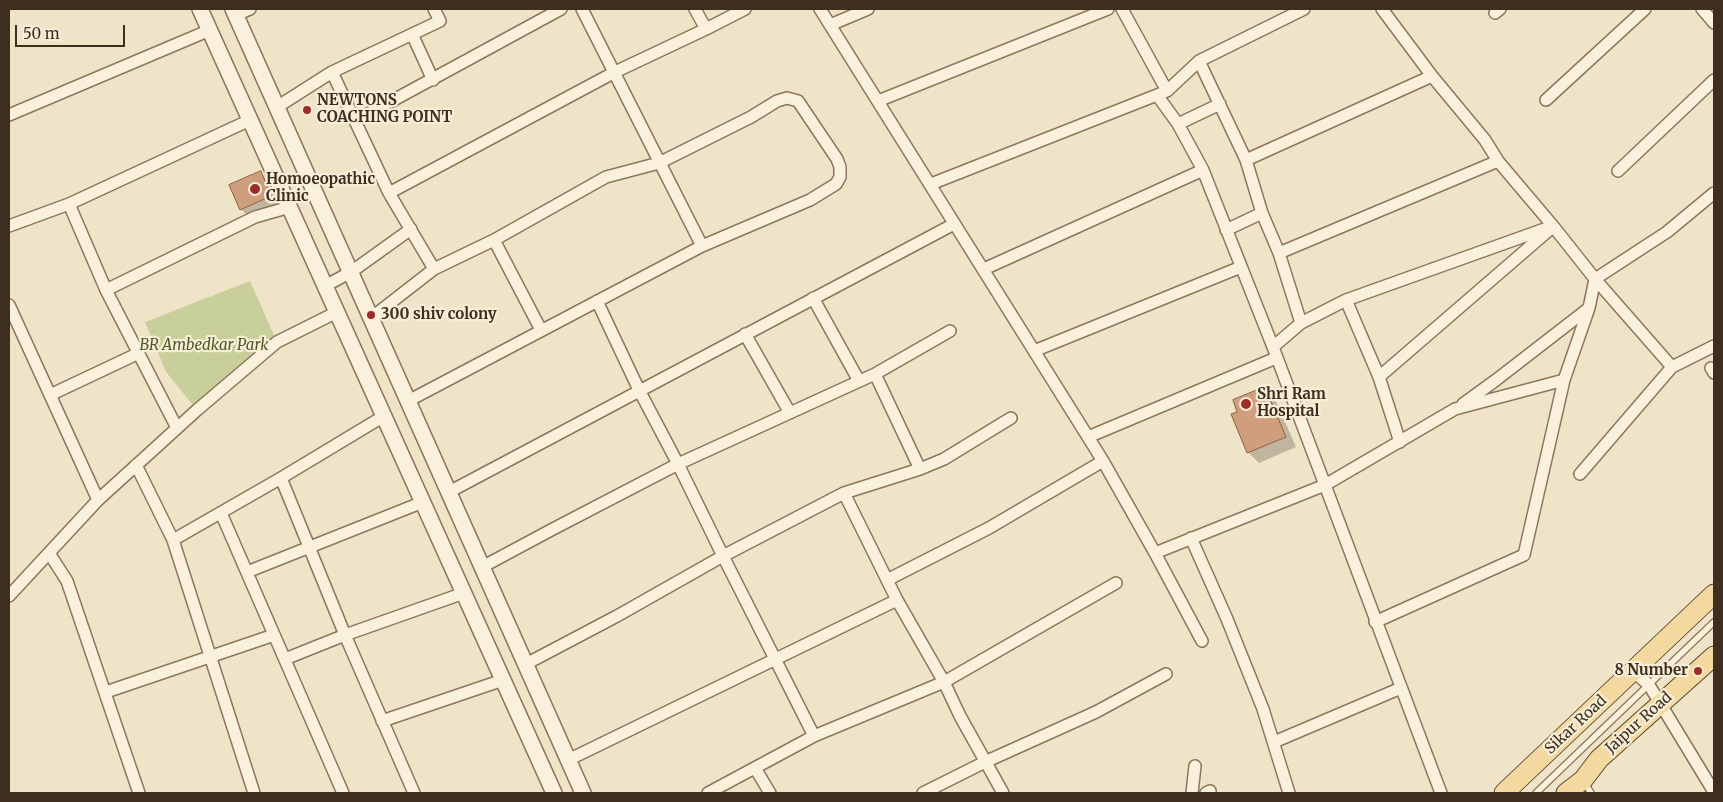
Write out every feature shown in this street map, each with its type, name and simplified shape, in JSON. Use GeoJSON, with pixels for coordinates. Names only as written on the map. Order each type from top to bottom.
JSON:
{"type":"FeatureCollection","features":[{"type":"Feature","properties":{"kind":"main road","name":"Sikar Road"},"geometry":{"type":"LineString","coordinates":[[1504,793],[1714,594]]}},
{"type":"Feature","properties":{"kind":"main road","name":"Jaipur Road"},"geometry":{"type":"LineString","coordinates":[[1566,793],[1587,787],[1600,759],[1714,656]]}},
{"type":"Feature","properties":{"kind":"street"},"geometry":{"type":"LineString","coordinates":[[200,9],[554,793]]}},
{"type":"Feature","properties":{"kind":"street"},"geometry":{"type":"LineString","coordinates":[[250,9],[234,12],[583,793]]}},
{"type":"Feature","properties":{"kind":"street"},"geometry":{"type":"LineString","coordinates":[[277,107],[332,72],[440,21],[434,9]]}},
{"type":"Feature","properties":{"kind":"street"},"geometry":{"type":"LineString","coordinates":[[356,121],[561,9]]}},
{"type":"Feature","properties":{"kind":"street"},"geometry":{"type":"LineString","coordinates":[[582,9],[702,246]]}},
{"type":"Feature","properties":{"kind":"street"},"geometry":{"type":"LineString","coordinates":[[695,9],[706,29]]}},
{"type":"Feature","properties":{"kind":"street"},"geometry":{"type":"LineString","coordinates":[[390,193],[615,72],[745,9]]}},
{"type":"Feature","properties":{"kind":"street"},"geometry":{"type":"LineString","coordinates":[[820,9],[1103,461],[1202,641]]}},
{"type":"Feature","properties":{"kind":"street"},"geometry":{"type":"LineString","coordinates":[[830,25],[868,9]]}},
{"type":"Feature","properties":{"kind":"street"},"geometry":{"type":"LineString","coordinates":[[878,101],[1108,9]]}},
{"type":"Feature","properties":{"kind":"street"},"geometry":{"type":"LineString","coordinates":[[1122,9],[1162,93],[1203,170],[1275,353],[1441,793]]}},
{"type":"Feature","properties":{"kind":"street"},"geometry":{"type":"LineString","coordinates":[[931,184],[1162,93],[1199,61],[1304,9]]}},
{"type":"Feature","properties":{"kind":"street"},"geometry":{"type":"LineString","coordinates":[[1382,9],[1432,76],[1485,140],[1498,162],[1595,279],[1672,367]]}},
{"type":"Feature","properties":{"kind":"street"},"geometry":{"type":"LineString","coordinates":[[1546,100],[1645,9]]}},
{"type":"Feature","properties":{"kind":"street"},"geometry":{"type":"LineString","coordinates":[[1702,9],[1714,23]]}},
{"type":"Feature","properties":{"kind":"street"},"geometry":{"type":"LineString","coordinates":[[9,115],[210,30]]}},
{"type":"Feature","properties":{"kind":"street"},"geometry":{"type":"LineString","coordinates":[[412,34],[433,80]]}},
{"type":"Feature","properties":{"kind":"street"},"geometry":{"type":"LineString","coordinates":[[1199,61],[1246,160],[1262,213],[1279,253],[1301,322]]}},
{"type":"Feature","properties":{"kind":"street"},"geometry":{"type":"LineString","coordinates":[[332,72],[390,193],[434,269]]}},
{"type":"Feature","properties":{"kind":"street"},"geometry":{"type":"LineString","coordinates":[[1246,160],[1432,76]]}},
{"type":"Feature","properties":{"kind":"street"},"geometry":{"type":"LineString","coordinates":[[1618,171],[1714,80]]}},
{"type":"Feature","properties":{"kind":"street"},"geometry":{"type":"LineString","coordinates":[[371,318],[434,269],[494,240],[606,177],[659,163],[751,117],[777,101],[787,98],[798,101],[837,159],[840,167],[840,177],[836,184],[810,200],[702,246],[408,401]]}},
{"type":"Feature","properties":{"kind":"street"},"geometry":{"type":"LineString","coordinates":[[1178,124],[1220,104]]}},
{"type":"Feature","properties":{"kind":"street"},"geometry":{"type":"LineString","coordinates":[[9,226],[69,204],[250,120]]}},
{"type":"Feature","properties":{"kind":"street"},"geometry":{"type":"LineString","coordinates":[[1279,253],[1498,162]]}},
{"type":"Feature","properties":{"kind":"street"},"geometry":{"type":"LineString","coordinates":[[984,269],[1203,170]]}},
{"type":"Feature","properties":{"kind":"street"},"geometry":{"type":"LineString","coordinates":[[1375,622],[1524,555],[1564,380],[1589,308],[1595,279],[1667,232],[1714,193]]}},
{"type":"Feature","properties":{"kind":"street"},"geometry":{"type":"LineString","coordinates":[[69,204],[106,290],[177,428]]}},
{"type":"Feature","properties":{"kind":"street"},"geometry":{"type":"LineString","coordinates":[[106,290],[255,217],[290,207]]}},
{"type":"Feature","properties":{"kind":"street"},"geometry":{"type":"LineString","coordinates":[[1226,230],[1262,213]]}},
{"type":"Feature","properties":{"kind":"street"},"geometry":{"type":"LineString","coordinates":[[247,572],[449,492],[954,224]]}},
{"type":"Feature","properties":{"kind":"street"},"geometry":{"type":"LineString","coordinates":[[1088,437],[1275,353],[1301,322],[1346,300],[1553,226]]}},
{"type":"Feature","properties":{"kind":"street"},"geometry":{"type":"LineString","coordinates":[[1379,377],[1553,226]]}},
{"type":"Feature","properties":{"kind":"street"},"geometry":{"type":"LineString","coordinates":[[325,286],[351,272],[411,230]]}},
{"type":"Feature","properties":{"kind":"street"},"geometry":{"type":"LineString","coordinates":[[494,240],[541,330]]}},
{"type":"Feature","properties":{"kind":"street"},"geometry":{"type":"LineString","coordinates":[[1034,351],[1241,267]]}},
{"type":"Feature","properties":{"kind":"street"},"geometry":{"type":"LineString","coordinates":[[812,298],[859,381]]}},
{"type":"Feature","properties":{"kind":"street"},"geometry":{"type":"LineString","coordinates":[[1346,300],[1379,377],[1400,442]]}},
{"type":"Feature","properties":{"kind":"street"},"geometry":{"type":"LineString","coordinates":[[596,301],[814,736]]}},
{"type":"Feature","properties":{"kind":"street"},"geometry":{"type":"LineString","coordinates":[[9,305],[98,500]]}},
{"type":"Feature","properties":{"kind":"street"},"geometry":{"type":"LineString","coordinates":[[1155,554],[1190,538],[1325,485],[1455,409],[1496,380],[1589,308]]}},
{"type":"Feature","properties":{"kind":"street"},"geometry":{"type":"LineString","coordinates":[[9,596],[98,500],[177,428],[277,342],[337,312]]}},
{"type":"Feature","properties":{"kind":"street"},"geometry":{"type":"LineString","coordinates":[[482,568],[678,464],[875,374],[950,331]]}},
{"type":"Feature","properties":{"kind":"street"},"geometry":{"type":"LineString","coordinates":[[746,334],[790,413]]}},
{"type":"Feature","properties":{"kind":"street"},"geometry":{"type":"LineString","coordinates":[[1580,474],[1672,367],[1714,346]]}},
{"type":"Feature","properties":{"kind":"street"},"geometry":{"type":"LineString","coordinates":[[50,395],[139,353]]}},
{"type":"Feature","properties":{"kind":"street"},"geometry":{"type":"LineString","coordinates":[[875,374],[920,470]]}},
{"type":"Feature","properties":{"kind":"street"},"geometry":{"type":"LineString","coordinates":[[1455,409],[1564,380]]}},
{"type":"Feature","properties":{"kind":"street"},"geometry":{"type":"LineString","coordinates":[[173,540],[384,416]]}},
{"type":"Feature","properties":{"kind":"street"},"geometry":{"type":"LineString","coordinates":[[382,720],[503,680],[723,556],[844,493],[920,470],[944,459],[1011,418]]}},
{"type":"Feature","properties":{"kind":"street"},"geometry":{"type":"LineString","coordinates":[[887,580],[989,528],[1103,461]]}},
{"type":"Feature","properties":{"kind":"street"},"geometry":{"type":"LineString","coordinates":[[136,465],[173,540],[254,793]]}},
{"type":"Feature","properties":{"kind":"street"},"geometry":{"type":"LineString","coordinates":[[281,478],[308,548],[414,793]]}},
{"type":"Feature","properties":{"kind":"street"},"geometry":{"type":"LineString","coordinates":[[844,493],[896,600],[944,682],[1003,793]]}},
{"type":"Feature","properties":{"kind":"street"},"geometry":{"type":"LineString","coordinates":[[221,513],[343,793]]}},
{"type":"Feature","properties":{"kind":"street"},"geometry":{"type":"LineString","coordinates":[[1190,538],[1227,618],[1263,709],[1289,793]]}},
{"type":"Feature","properties":{"kind":"street"},"geometry":{"type":"LineString","coordinates":[[49,552],[67,581],[139,793]]}},
{"type":"Feature","properties":{"kind":"street"},"geometry":{"type":"LineString","coordinates":[[708,793],[814,736],[944,682],[1116,583]]}},
{"type":"Feature","properties":{"kind":"street"},"geometry":{"type":"LineString","coordinates":[[285,659],[345,634],[464,593]]}},
{"type":"Feature","properties":{"kind":"street"},"geometry":{"type":"LineString","coordinates":[[568,760],[896,600]]}},
{"type":"Feature","properties":{"kind":"street"},"geometry":{"type":"LineString","coordinates":[[106,692],[274,635]]}},
{"type":"Feature","properties":{"kind":"street"},"geometry":{"type":"LineString","coordinates":[[1633,671],[1649,685],[1714,792]]}},
{"type":"Feature","properties":{"kind":"street"},"geometry":{"type":"LineString","coordinates":[[923,793],[985,762],[1096,712],[1166,674]]}},
{"type":"Feature","properties":{"kind":"street"},"geometry":{"type":"LineString","coordinates":[[1274,742],[1401,688]]}},
{"type":"Feature","properties":{"kind":"street"},"geometry":{"type":"LineString","coordinates":[[1192,793],[1195,766]]}},
{"type":"Feature","properties":{"kind":"street"},"geometry":{"type":"LineString","coordinates":[[755,768],[770,793]]}},
{"type":"Feature","properties":{"kind":"lane"},"geometry":{"type":"LineString","coordinates":[[1536,793],[1714,622]]}},
{"type":"Feature","properties":{"kind":"green space","name":"BR Ambedkar Park"},"geometry":{"type":"Polygon","coordinates":[[[250,281],[277,342],[197,410],[166,372],[145,322],[250,281]]]}},
{"type":"Feature","properties":{"kind":"building"},"geometry":{"type":"Polygon","coordinates":[[[261,171],[271,196],[240,210],[229,185],[261,171]]]}},
{"type":"Feature","properties":{"kind":"building"},"geometry":{"type":"Polygon","coordinates":[[[1265,387],[1286,437],[1247,453],[1231,414],[1237,412],[1233,400],[1265,387]]]}},
{"type":"Feature","properties":{"kind":"place","name":"NEWTONS COACHING POINT"},"geometry":{"type":"Point","coordinates":[307,110]}},
{"type":"Feature","properties":{"kind":"place","name":"Homoeopathic Clinic"},"geometry":{"type":"Point","coordinates":[255,189]}},
{"type":"Feature","properties":{"kind":"place","name":"300 shiv colony"},"geometry":{"type":"Point","coordinates":[371,315]}},
{"type":"Feature","properties":{"kind":"place","name":"Shri Ram Hospital"},"geometry":{"type":"Point","coordinates":[1246,404]}},
{"type":"Feature","properties":{"kind":"place","name":"8 Number"},"geometry":{"type":"Point","coordinates":[1698,671]}}]}
